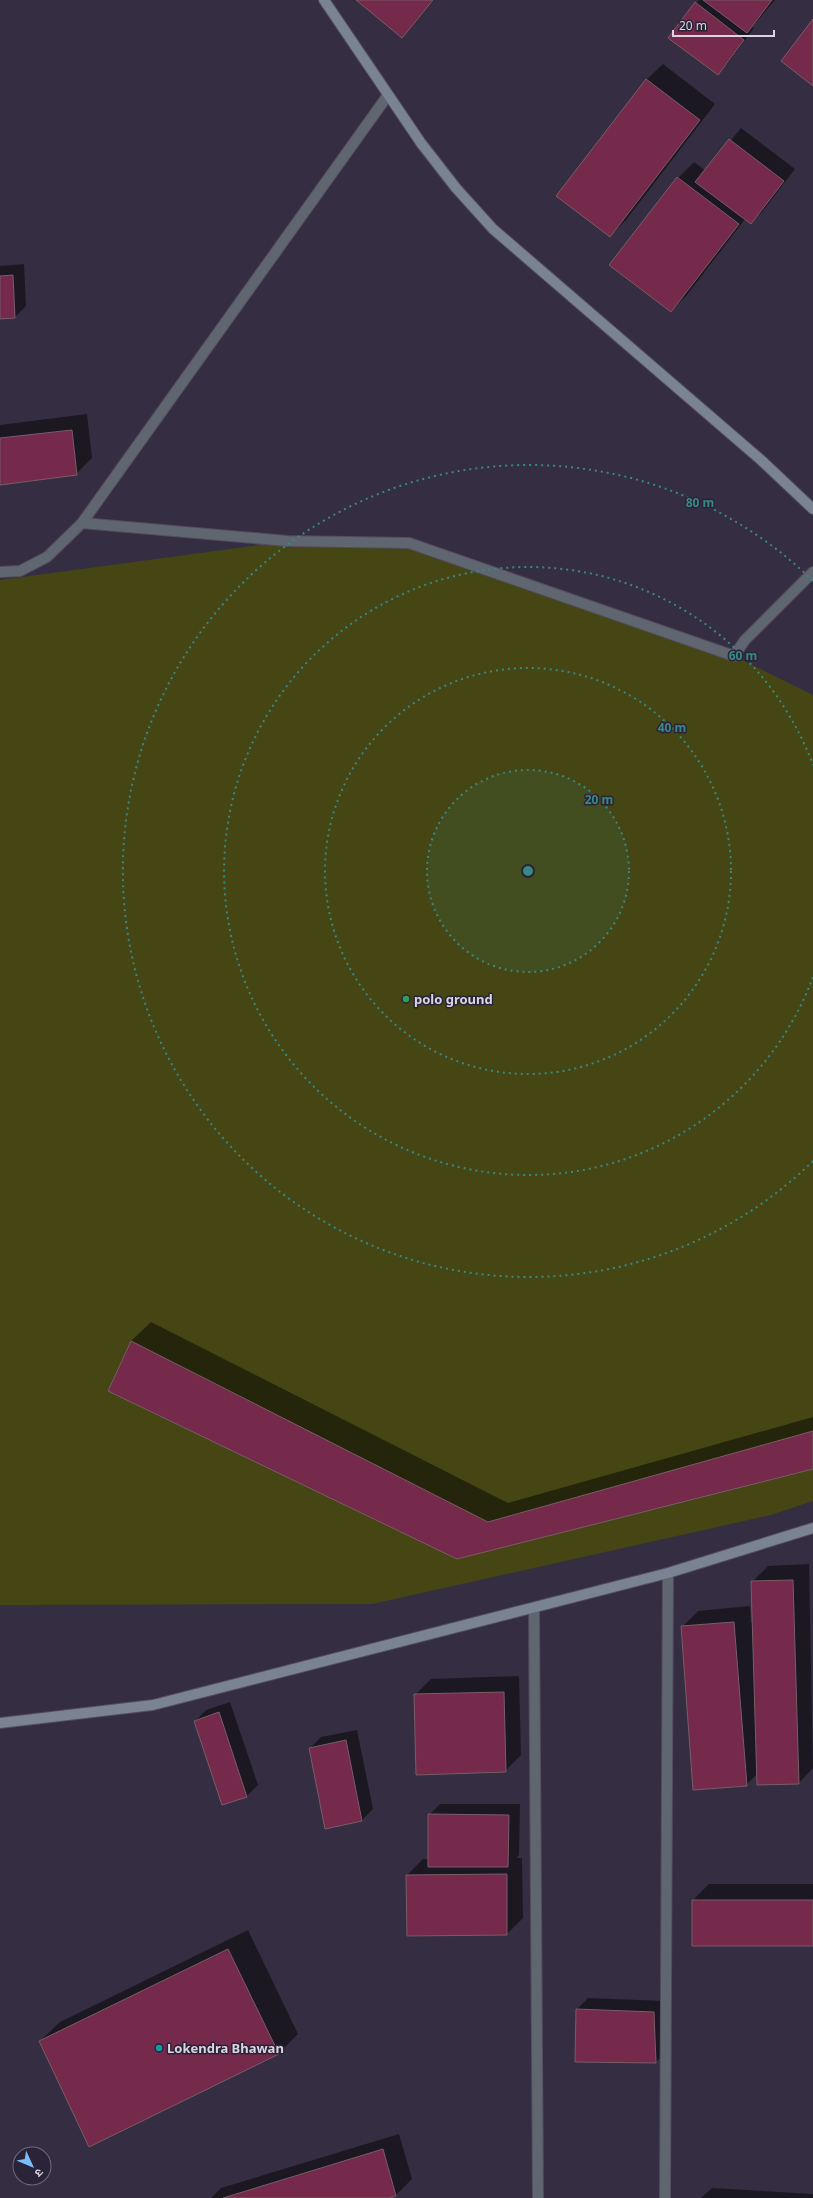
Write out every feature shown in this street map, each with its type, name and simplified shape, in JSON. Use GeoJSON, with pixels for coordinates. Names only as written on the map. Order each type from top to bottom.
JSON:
{"type":"FeatureCollection","features":[{"type":"Feature","properties":{"kind":"street"},"geometry":{"type":"LineString","coordinates":[[324,0],[421,143],[456,188],[493,229],[761,460],[813,509]]}},
{"type":"Feature","properties":{"kind":"street"},"geometry":{"type":"LineString","coordinates":[[0,572],[20,571],[47,557],[82,523],[388,95]]}},
{"type":"Feature","properties":{"kind":"street"},"geometry":{"type":"LineString","coordinates":[[82,523],[287,541],[409,543],[734,656],[745,640],[813,572]]}},
{"type":"Feature","properties":{"kind":"street"},"geometry":{"type":"LineString","coordinates":[[0,1724],[153,1705],[668,1573],[813,1528]]}},
{"type":"Feature","properties":{"kind":"street"},"geometry":{"type":"LineString","coordinates":[[665,2198],[668,1573]]}},
{"type":"Feature","properties":{"kind":"street"},"geometry":{"type":"LineString","coordinates":[[534,1608],[538,2198]]}},
{"type":"Feature","properties":{"kind":"shaded area","name":"polo ground"},"geometry":{"type":"Polygon","coordinates":[[[326,536],[409,543],[734,656],[813,695],[813,1501],[771,1515],[372,1604],[0,1605],[0,580],[326,536]]]}},
{"type":"Feature","properties":{"kind":"building"},"geometry":{"type":"Polygon","coordinates":[[[356,0],[433,0],[402,38],[356,0]]]}},
{"type":"Feature","properties":{"kind":"building"},"geometry":{"type":"Polygon","coordinates":[[[703,0],[772,0],[747,33],[703,0]]]}},
{"type":"Feature","properties":{"kind":"building"},"geometry":{"type":"Polygon","coordinates":[[[695,2],[744,40],[718,75],[668,38],[695,2]]]}},
{"type":"Feature","properties":{"kind":"building"},"geometry":{"type":"Polygon","coordinates":[[[813,19],[813,86],[781,61],[813,19]]]}},
{"type":"Feature","properties":{"kind":"building"},"geometry":{"type":"Polygon","coordinates":[[[646,79],[700,120],[610,237],[556,196],[646,79]]]}},
{"type":"Feature","properties":{"kind":"building"},"geometry":{"type":"Polygon","coordinates":[[[729,139],[784,181],[751,224],[695,182],[729,139]]]}},
{"type":"Feature","properties":{"kind":"building"},"geometry":{"type":"Polygon","coordinates":[[[677,177],[739,224],[671,312],[609,265],[677,177]]]}},
{"type":"Feature","properties":{"kind":"building"},"geometry":{"type":"Polygon","coordinates":[[[13,275],[15,318],[0,319],[0,276],[13,275]]]}},
{"type":"Feature","properties":{"kind":"building"},"geometry":{"type":"Polygon","coordinates":[[[72,430],[77,475],[0,485],[0,438],[72,430]]]}},
{"type":"Feature","properties":{"kind":"building"},"geometry":{"type":"Polygon","coordinates":[[[131,1341],[488,1522],[813,1431],[813,1469],[457,1559],[108,1391],[131,1341]]]}},
{"type":"Feature","properties":{"kind":"building"},"geometry":{"type":"Polygon","coordinates":[[[793,1580],[799,1784],[757,1785],[751,1581],[793,1580]]]}},
{"type":"Feature","properties":{"kind":"building"},"geometry":{"type":"Polygon","coordinates":[[[734,1622],[747,1786],[693,1790],[681,1626],[734,1622]]]}},
{"type":"Feature","properties":{"kind":"building"},"geometry":{"type":"Polygon","coordinates":[[[504,1692],[506,1772],[416,1775],[414,1694],[504,1692]]]}},
{"type":"Feature","properties":{"kind":"building"},"geometry":{"type":"Polygon","coordinates":[[[219,1712],[247,1797],[222,1805],[194,1721],[219,1712]]]}},
{"type":"Feature","properties":{"kind":"building"},"geometry":{"type":"Polygon","coordinates":[[[346,1740],[362,1821],[325,1829],[309,1748],[346,1740]]]}},
{"type":"Feature","properties":{"kind":"building"},"geometry":{"type":"Polygon","coordinates":[[[428,1814],[509,1815],[508,1867],[428,1867],[428,1814]]]}},
{"type":"Feature","properties":{"kind":"building"},"geometry":{"type":"Polygon","coordinates":[[[507,1874],[507,1935],[407,1936],[406,1875],[507,1874]]]}},
{"type":"Feature","properties":{"kind":"building"},"geometry":{"type":"Polygon","coordinates":[[[692,1900],[813,1900],[813,1946],[692,1946],[692,1900]]]}},
{"type":"Feature","properties":{"kind":"building","name":"Lokendra Bhawan"},"geometry":{"type":"Polygon","coordinates":[[[228,1949],[279,2054],[89,2147],[39,2041],[228,1949]]]}},
{"type":"Feature","properties":{"kind":"building"},"geometry":{"type":"Polygon","coordinates":[[[576,2009],[654,2012],[656,2063],[575,2062],[576,2009]]]}},
{"type":"Feature","properties":{"kind":"building"},"geometry":{"type":"Polygon","coordinates":[[[383,2149],[396,2196],[389,2198],[223,2198],[383,2149]]]}},
{"type":"Feature","properties":{"kind":"place","name":"polo ground"},"geometry":{"type":"Point","coordinates":[406,999]}},
{"type":"Feature","properties":{"kind":"place","name":"Lokendra Bhawan"},"geometry":{"type":"Point","coordinates":[159,2048]}}]}
